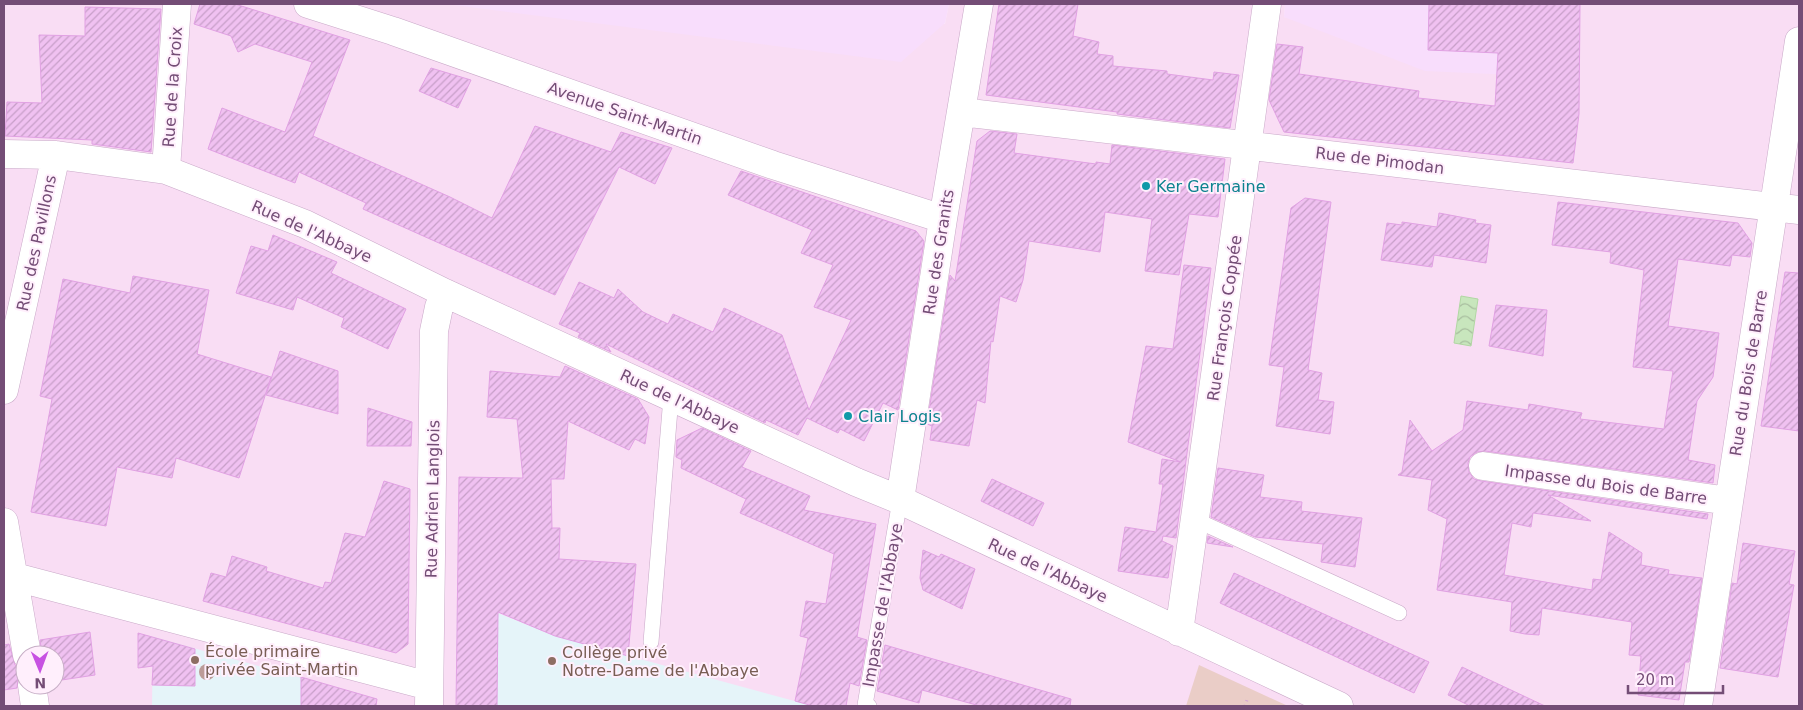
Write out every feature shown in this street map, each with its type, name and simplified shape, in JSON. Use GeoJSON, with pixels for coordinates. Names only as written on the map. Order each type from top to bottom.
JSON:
{"type":"FeatureCollection","features":[{"type":"Feature","properties":{"kind":"street","name":"Rue de la Croix"},"geometry":{"type":"LineString","coordinates":[[166,170],[177,4]]}},
{"type":"Feature","properties":{"kind":"street","name":"Avenue Saint-Martin"},"geometry":{"type":"LineString","coordinates":[[308,4],[393,31],[773,165],[943,220]]}},
{"type":"Feature","properties":{"kind":"street","name":"Rue des Granits"},"geometry":{"type":"LineString","coordinates":[[900,500],[978,4]]}},
{"type":"Feature","properties":{"kind":"street","name":"Rue François Coppée"},"geometry":{"type":"LineString","coordinates":[[1179,632],[1267,4]]}},
{"type":"Feature","properties":{"kind":"street","name":"Rue du Bois de Barre"},"geometry":{"type":"LineString","coordinates":[[1698,706],[1729,502],[1786,209],[1799,41]]}},
{"type":"Feature","properties":{"kind":"street","name":"Rue de Pimodan"},"geometry":{"type":"LineString","coordinates":[[961,112],[1786,209]]}},
{"type":"Feature","properties":{"kind":"street","name":"Rue de l'Abbaye"},"geometry":{"type":"LineString","coordinates":[[4,154],[56,155],[166,170],[305,224],[445,293],[900,500],[1339,706]]}},
{"type":"Feature","properties":{"kind":"street","name":"Rue des Pavillons"},"geometry":{"type":"LineString","coordinates":[[4,390],[56,155]]}},
{"type":"Feature","properties":{"kind":"street","name":"Rue Adrien Langlois"},"geometry":{"type":"LineString","coordinates":[[429,696],[434,331],[439,307],[445,293]]}},
{"type":"Feature","properties":{"kind":"street","name":"Impasse du Bois de Barre"},"geometry":{"type":"LineString","coordinates":[[1483,466],[1729,502]]}},
{"type":"Feature","properties":{"kind":"street"},"geometry":{"type":"LineString","coordinates":[[4,522],[25,645]]}},
{"type":"Feature","properties":{"kind":"street"},"geometry":{"type":"LineString","coordinates":[[14,576],[429,696]]}},
{"type":"Feature","properties":{"kind":"lane"},"geometry":{"type":"LineString","coordinates":[[651,642],[671,397]]}},
{"type":"Feature","properties":{"kind":"lane","name":"Impasse de l'Abbaye"},"geometry":{"type":"LineString","coordinates":[[869,706],[865,705],[900,500]]}},
{"type":"Feature","properties":{"kind":"lane"},"geometry":{"type":"LineString","coordinates":[[1196,520],[1399,613]]}},
{"type":"Feature","properties":{"kind":"shaded area"},"geometry":{"type":"Polygon","coordinates":[[[4,4],[446,4],[945,24],[949,4],[1285,4],[1284,17],[1579,78],[1580,4],[1799,4],[1799,706],[4,706],[4,4]]]}},
{"type":"Feature","properties":{"kind":"shaded area"},"geometry":{"type":"Polygon","coordinates":[[[446,4],[949,4],[945,23],[901,62],[446,4]]]}},
{"type":"Feature","properties":{"kind":"shaded area"},"geometry":{"type":"Polygon","coordinates":[[[1285,4],[1580,4],[1579,78],[1425,71],[1284,17],[1285,4]]]}},
{"type":"Feature","properties":{"kind":"shaded area","name":"Collège privé Notre-Dame de l'Abbaye"},"geometry":{"type":"Polygon","coordinates":[[[457,605],[498,613],[552,635],[813,706],[456,706],[457,605]]]}},
{"type":"Feature","properties":{"kind":"shaded area","name":"École primaire privée Saint-Martin"},"geometry":{"type":"Polygon","coordinates":[[[153,637],[320,683],[319,706],[152,706],[153,637]]]}},
{"type":"Feature","properties":{"kind":"shaded area"},"geometry":{"type":"Polygon","coordinates":[[[1199,665],[1288,706],[1186,706],[1199,665]]]}},
{"type":"Feature","properties":{"kind":"water"},"geometry":{"type":"Polygon","coordinates":[[[1461,296],[1478,299],[1471,346],[1454,343],[1461,296]]]}},
{"type":"Feature","properties":{"kind":"building"},"geometry":{"type":"Polygon","coordinates":[[[200,4],[235,4],[350,40],[313,136],[450,197],[492,218],[535,126],[611,152],[621,132],[672,148],[655,184],[619,167],[555,295],[363,209],[366,203],[299,172],[295,183],[208,149],[222,108],[285,132],[312,62],[255,44],[238,52],[231,36],[194,24],[200,4]]]}},
{"type":"Feature","properties":{"kind":"building"},"geometry":{"type":"Polygon","coordinates":[[[999,4],[1078,4],[1073,36],[1099,42],[1097,54],[1113,56],[1113,66],[1167,71],[1167,74],[1213,80],[1214,72],[1239,75],[1230,128],[986,95],[999,4]]]}},
{"type":"Feature","properties":{"kind":"building"},"geometry":{"type":"Polygon","coordinates":[[[1429,4],[1580,4],[1579,114],[1573,163],[1284,132],[1269,100],[1277,44],[1303,47],[1299,74],[1419,91],[1418,98],[1495,106],[1498,53],[1428,50],[1429,4]]]}},
{"type":"Feature","properties":{"kind":"building"},"geometry":{"type":"Polygon","coordinates":[[[85,7],[161,9],[151,152],[92,144],[92,140],[5,136],[7,102],[42,103],[39,35],[85,36],[85,7]]]}},
{"type":"Feature","properties":{"kind":"building"},"geometry":{"type":"Polygon","coordinates":[[[431,68],[471,80],[458,108],[419,91],[431,68]]]}},
{"type":"Feature","properties":{"kind":"building"},"geometry":{"type":"Polygon","coordinates":[[[990,131],[1017,134],[1014,153],[1096,164],[1096,162],[1110,164],[1112,145],[1225,159],[1218,217],[1189,214],[1179,275],[1145,271],[1152,219],[1105,212],[1100,252],[1029,241],[1023,280],[1016,302],[1000,296],[993,342],[991,341],[985,403],[977,400],[969,446],[930,440],[932,426],[927,424],[950,275],[955,281],[977,141],[990,131]]]}},
{"type":"Feature","properties":{"kind":"building"},"geometry":{"type":"Polygon","coordinates":[[[741,171],[916,231],[924,241],[898,410],[883,403],[864,441],[840,429],[838,433],[807,418],[798,435],[766,420],[765,423],[606,344],[611,352],[578,337],[580,333],[559,324],[579,282],[614,298],[618,289],[643,312],[668,324],[673,314],[713,332],[724,308],[782,335],[809,410],[851,320],[814,307],[833,265],[801,253],[812,230],[728,195],[741,171]]]}},
{"type":"Feature","properties":{"kind":"building"},"geometry":{"type":"Polygon","coordinates":[[[1305,198],[1331,202],[1308,370],[1322,373],[1318,400],[1334,402],[1330,434],[1276,426],[1284,367],[1269,365],[1291,208],[1305,198]]]}},
{"type":"Feature","properties":{"kind":"building"},"geometry":{"type":"Polygon","coordinates":[[[1558,202],[1738,223],[1752,243],[1750,257],[1732,255],[1730,266],[1678,259],[1668,326],[1719,333],[1713,377],[1697,401],[1688,460],[1715,465],[1713,483],[1485,451],[1477,452],[1470,457],[1468,463],[1469,472],[1474,479],[1481,481],[1708,514],[1707,519],[1548,495],[1591,521],[1533,513],[1531,527],[1512,523],[1504,575],[1592,590],[1593,579],[1601,580],[1609,532],[1642,553],[1641,565],[1669,570],[1668,574],[1702,578],[1689,662],[1685,662],[1679,700],[1638,695],[1641,656],[1629,655],[1632,622],[1542,608],[1539,635],[1525,634],[1510,631],[1512,602],[1437,590],[1447,519],[1428,510],[1432,480],[1398,475],[1402,472],[1410,420],[1432,451],[1463,430],[1467,401],[1528,410],[1529,404],[1582,413],[1580,419],[1664,429],[1673,371],[1633,367],[1644,270],[1610,263],[1611,252],[1552,245],[1558,202]]]}},
{"type":"Feature","properties":{"kind":"building"},"geometry":{"type":"Polygon","coordinates":[[[1439,213],[1476,220],[1475,223],[1491,225],[1486,263],[1434,255],[1432,267],[1381,260],[1387,223],[1402,225],[1402,222],[1437,227],[1439,213]]]}},
{"type":"Feature","properties":{"kind":"building"},"geometry":{"type":"Polygon","coordinates":[[[273,235],[337,262],[331,273],[406,309],[388,349],[341,327],[344,318],[297,297],[293,310],[236,293],[251,246],[268,251],[273,235]]]}},
{"type":"Feature","properties":{"kind":"building"},"geometry":{"type":"Polygon","coordinates":[[[1184,265],[1211,268],[1176,538],[1163,536],[1162,541],[1173,546],[1168,578],[1118,571],[1125,527],[1156,532],[1163,484],[1159,484],[1162,459],[1181,462],[1128,442],[1146,346],[1173,349],[1184,265]]]}},
{"type":"Feature","properties":{"kind":"building"},"geometry":{"type":"Polygon","coordinates":[[[1785,272],[1799,273],[1799,431],[1761,426],[1785,272]]]}},
{"type":"Feature","properties":{"kind":"building"},"geometry":{"type":"Polygon","coordinates":[[[133,276],[209,290],[197,354],[271,377],[239,478],[176,458],[172,478],[117,467],[106,526],[31,512],[52,399],[40,396],[63,279],[130,293],[133,276]]]}},
{"type":"Feature","properties":{"kind":"building"},"geometry":{"type":"Polygon","coordinates":[[[1496,305],[1547,310],[1543,356],[1489,346],[1496,305]]]}},
{"type":"Feature","properties":{"kind":"building"},"geometry":{"type":"Polygon","coordinates":[[[280,351],[338,371],[338,414],[266,395],[280,351]]]}},
{"type":"Feature","properties":{"kind":"building"},"geometry":{"type":"Polygon","coordinates":[[[565,366],[638,399],[649,417],[645,444],[635,439],[629,450],[568,421],[564,479],[551,479],[552,528],[560,528],[559,559],[636,564],[628,656],[555,636],[498,612],[497,706],[456,706],[459,477],[523,478],[517,419],[487,417],[490,371],[560,377],[565,366]]]}},
{"type":"Feature","properties":{"kind":"building"},"geometry":{"type":"Polygon","coordinates":[[[368,408],[412,422],[411,446],[367,446],[368,408]]]}},
{"type":"Feature","properties":{"kind":"building"},"geometry":{"type":"Polygon","coordinates":[[[702,428],[751,451],[742,467],[810,496],[804,510],[876,524],[857,637],[867,640],[859,686],[850,683],[846,706],[813,706],[795,701],[808,638],[800,636],[806,601],[826,604],[834,554],[740,513],[746,499],[681,468],[682,460],[676,457],[677,440],[702,428]]]}},
{"type":"Feature","properties":{"kind":"building"},"geometry":{"type":"Polygon","coordinates":[[[1218,468],[1264,475],[1260,497],[1302,502],[1301,511],[1362,518],[1355,567],[1321,562],[1323,544],[1255,537],[1211,517],[1218,468]]]}},
{"type":"Feature","properties":{"kind":"building"},"geometry":{"type":"Polygon","coordinates":[[[992,479],[1044,503],[1033,526],[981,501],[992,479]]]}},
{"type":"Feature","properties":{"kind":"building"},"geometry":{"type":"Polygon","coordinates":[[[384,481],[410,489],[408,644],[396,653],[203,601],[211,573],[226,577],[232,556],[267,567],[266,571],[323,588],[325,582],[331,583],[345,533],[365,537],[384,481]]]}},
{"type":"Feature","properties":{"kind":"building"},"geometry":{"type":"Polygon","coordinates":[[[1208,536],[1233,547],[1207,543],[1208,536]]]}},
{"type":"Feature","properties":{"kind":"building"},"geometry":{"type":"Polygon","coordinates":[[[1743,543],[1795,551],[1789,584],[1794,585],[1778,677],[1720,668],[1732,583],[1737,584],[1743,543]]]}},
{"type":"Feature","properties":{"kind":"building"},"geometry":{"type":"Polygon","coordinates":[[[923,550],[939,557],[941,554],[975,569],[962,609],[923,590],[920,578],[923,550]]]}},
{"type":"Feature","properties":{"kind":"building"},"geometry":{"type":"Polygon","coordinates":[[[1234,573],[1429,662],[1414,693],[1220,603],[1234,573]]]}},
{"type":"Feature","properties":{"kind":"building"},"geometry":{"type":"Polygon","coordinates":[[[90,632],[95,675],[65,680],[65,645],[41,645],[40,640],[90,632]]]}},
{"type":"Feature","properties":{"kind":"building"},"geometry":{"type":"Polygon","coordinates":[[[138,633],[195,649],[195,686],[152,685],[153,666],[138,668],[138,633]]]}},
{"type":"Feature","properties":{"kind":"building"},"geometry":{"type":"Polygon","coordinates":[[[9,644],[15,665],[15,688],[4,690],[4,645],[9,644]]]}},
{"type":"Feature","properties":{"kind":"building"},"geometry":{"type":"Polygon","coordinates":[[[885,645],[1071,699],[1070,706],[980,706],[922,690],[919,703],[877,691],[885,645]]]}},
{"type":"Feature","properties":{"kind":"building"},"geometry":{"type":"Polygon","coordinates":[[[1462,667],[1545,706],[1470,706],[1448,695],[1462,667]]]}},
{"type":"Feature","properties":{"kind":"building"},"geometry":{"type":"Polygon","coordinates":[[[301,677],[377,699],[376,706],[301,706],[301,677]]]}},
{"type":"Feature","properties":{"kind":"place","name":"Ker Germaine"},"geometry":{"type":"Point","coordinates":[1146,186]}},
{"type":"Feature","properties":{"kind":"place","name":"Clair Logis"},"geometry":{"type":"Point","coordinates":[848,416]}},
{"type":"Feature","properties":{"kind":"place","name":"École primaire privée Saint-Martin"},"geometry":{"type":"Point","coordinates":[195,660]}},
{"type":"Feature","properties":{"kind":"place","name":"Collège privé Notre-Dame de l'Abbaye"},"geometry":{"type":"Point","coordinates":[552,661]}}]}
